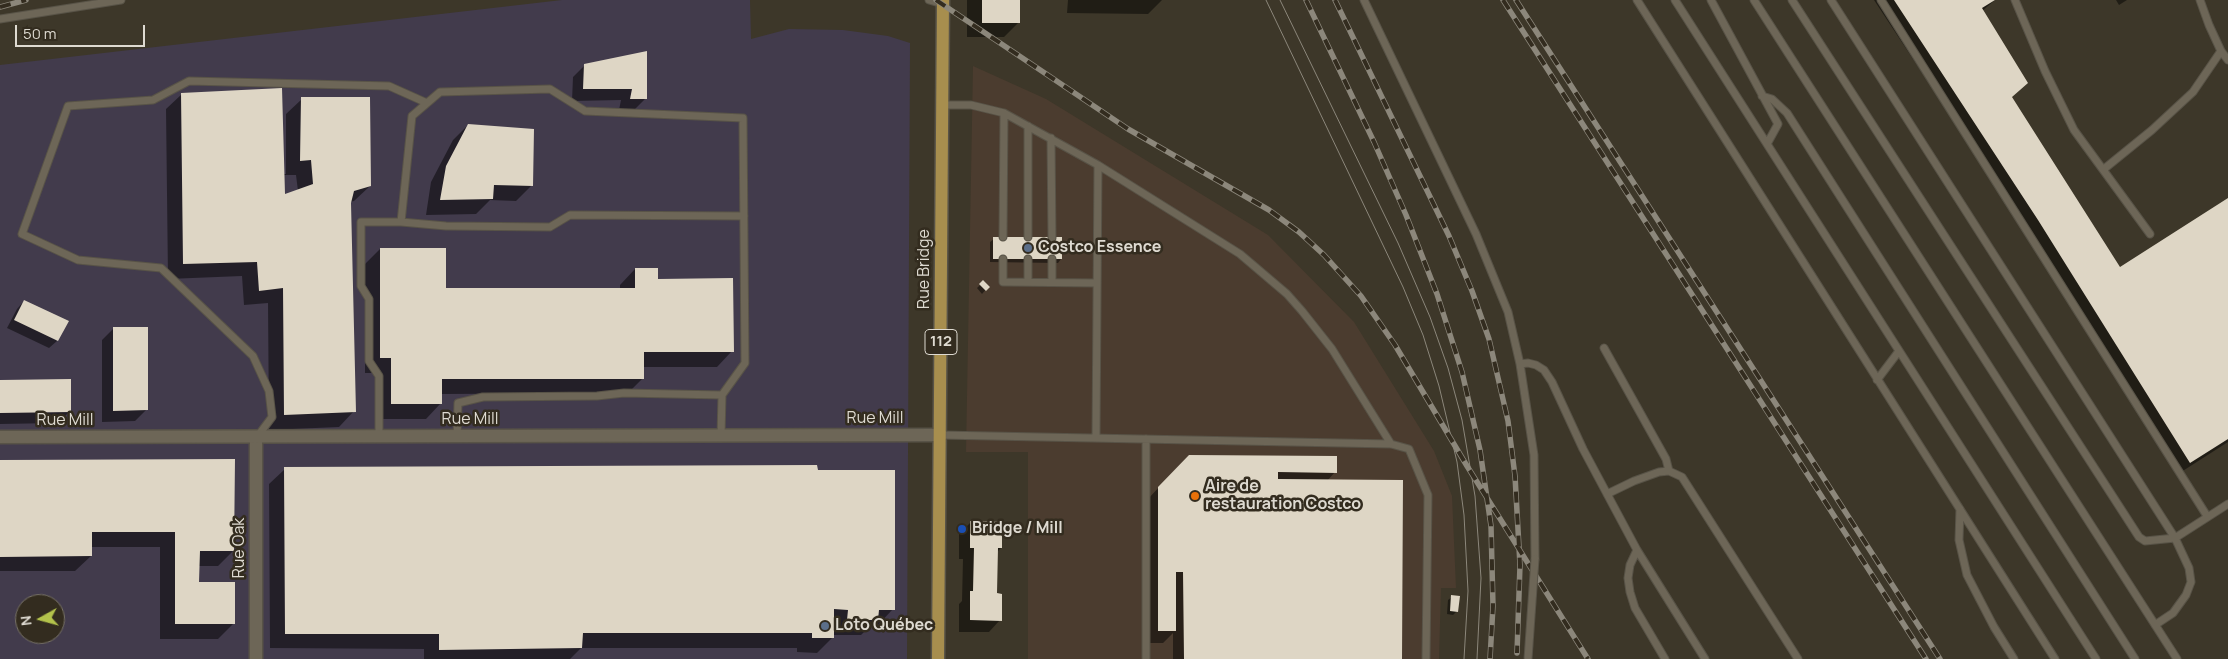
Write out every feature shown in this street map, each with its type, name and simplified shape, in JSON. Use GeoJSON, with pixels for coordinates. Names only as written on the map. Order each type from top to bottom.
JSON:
{"type":"FeatureCollection","features":[{"type":"Feature","properties":{"kind":"main road","name":"Rue Bridge"},"geometry":{"type":"LineString","coordinates":[[938,659],[943,2]]}},
{"type":"Feature","properties":{"kind":"street","name":"Rue Mill"},"geometry":{"type":"LineString","coordinates":[[0,437],[941,435]]}},
{"type":"Feature","properties":{"kind":"street","name":"Rue Oak"},"geometry":{"type":"LineString","coordinates":[[256,437],[256,659]]}},
{"type":"Feature","properties":{"kind":"lane"},"geometry":{"type":"LineString","coordinates":[[0,19],[121,0]]}},
{"type":"Feature","properties":{"kind":"lane"},"geometry":{"type":"LineString","coordinates":[[929,0],[943,2]]}},
{"type":"Feature","properties":{"kind":"lane"},"geometry":{"type":"LineString","coordinates":[[1364,0],[1489,263],[1508,312],[1520,364],[1534,455],[1535,559],[1528,659]]}},
{"type":"Feature","properties":{"kind":"lane"},"geometry":{"type":"LineString","coordinates":[[1637,0],[2056,659]]}},
{"type":"Feature","properties":{"kind":"lane"},"geometry":{"type":"LineString","coordinates":[[1675,0],[2096,659]]}},
{"type":"Feature","properties":{"kind":"lane"},"geometry":{"type":"LineString","coordinates":[[1711,0],[1778,124],[1767,144]]}},
{"type":"Feature","properties":{"kind":"lane"},"geometry":{"type":"LineString","coordinates":[[1754,0],[2177,659]]}},
{"type":"Feature","properties":{"kind":"lane"},"geometry":{"type":"LineString","coordinates":[[1792,0],[2139,538],[2145,541],[2175,538],[2228,504]]}},
{"type":"Feature","properties":{"kind":"lane"},"geometry":{"type":"LineString","coordinates":[[1831,0],[2175,538],[2189,568],[2191,582],[2186,595],[2173,613],[2155,625]]}},
{"type":"Feature","properties":{"kind":"lane"},"geometry":{"type":"LineString","coordinates":[[1881,0],[2207,516]]}},
{"type":"Feature","properties":{"kind":"lane"},"geometry":{"type":"LineString","coordinates":[[2015,0],[2045,71],[2074,130],[2150,234]]}},
{"type":"Feature","properties":{"kind":"lane"},"geometry":{"type":"LineString","coordinates":[[2200,0],[2221,52],[2228,60]]}},
{"type":"Feature","properties":{"kind":"lane"},"geometry":{"type":"LineString","coordinates":[[2104,169],[2152,130],[2194,92],[2221,52]]}},
{"type":"Feature","properties":{"kind":"lane"},"geometry":{"type":"LineString","coordinates":[[256,437],[272,417],[272,412],[269,391],[253,356],[161,268],[78,260],[22,234],[68,106],[153,100],[189,81],[389,86],[427,102]]}},
{"type":"Feature","properties":{"kind":"lane"},"geometry":{"type":"LineString","coordinates":[[401,222],[412,116],[440,92],[550,89],[585,111],[743,118],[745,363],[722,395],[722,436]]}},
{"type":"Feature","properties":{"kind":"lane"},"geometry":{"type":"LineString","coordinates":[[1762,96],[1772,98],[1787,113],[2135,659]]}},
{"type":"Feature","properties":{"kind":"lane"},"geometry":{"type":"LineString","coordinates":[[942,105],[971,105],[1004,113],[1098,165],[1240,254],[1287,294],[1332,349],[1391,444]]}},
{"type":"Feature","properties":{"kind":"lane"},"geometry":{"type":"LineString","coordinates":[[1003,237],[1004,113]]}},
{"type":"Feature","properties":{"kind":"lane"},"geometry":{"type":"LineString","coordinates":[[1028,126],[1028,237]]}},
{"type":"Feature","properties":{"kind":"lane"},"geometry":{"type":"LineString","coordinates":[[1051,138],[1052,238]]}},
{"type":"Feature","properties":{"kind":"lane"},"geometry":{"type":"LineString","coordinates":[[1096,438],[1098,165]]}},
{"type":"Feature","properties":{"kind":"lane"},"geometry":{"type":"LineString","coordinates":[[379,437],[379,376],[369,362],[369,299],[361,286],[361,222],[401,222],[446,226],[550,227],[570,215],[744,216]]}},
{"type":"Feature","properties":{"kind":"lane"},"geometry":{"type":"LineString","coordinates":[[1003,259],[1003,282],[1097,283]]}},
{"type":"Feature","properties":{"kind":"lane"},"geometry":{"type":"LineString","coordinates":[[1028,259],[1028,282]]}},
{"type":"Feature","properties":{"kind":"lane"},"geometry":{"type":"LineString","coordinates":[[1052,260],[1052,282]]}},
{"type":"Feature","properties":{"kind":"lane"},"geometry":{"type":"LineString","coordinates":[[1604,348],[1666,459],[1669,471]]}},
{"type":"Feature","properties":{"kind":"lane"},"geometry":{"type":"LineString","coordinates":[[1877,380],[1899,351]]}},
{"type":"Feature","properties":{"kind":"lane"},"geometry":{"type":"LineString","coordinates":[[1520,364],[1536,365],[1544,370],[1552,382],[1637,550],[1705,659]]}},
{"type":"Feature","properties":{"kind":"lane"},"geometry":{"type":"LineString","coordinates":[[457,437],[458,403],[483,397],[597,396],[624,393],[722,395]]}},
{"type":"Feature","properties":{"kind":"lane"},"geometry":{"type":"LineString","coordinates":[[941,435],[1391,444],[1409,449],[1428,495],[1426,659]]}},
{"type":"Feature","properties":{"kind":"lane"},"geometry":{"type":"LineString","coordinates":[[1146,439],[1146,659]]}},
{"type":"Feature","properties":{"kind":"lane"},"geometry":{"type":"LineString","coordinates":[[1607,494],[1648,475],[1669,471],[1685,479],[1798,659]]}},
{"type":"Feature","properties":{"kind":"lane"},"geometry":{"type":"LineString","coordinates":[[1960,509],[1959,540],[1967,575],[1994,627],[2014,659]]}},
{"type":"Feature","properties":{"kind":"lane"},"geometry":{"type":"LineString","coordinates":[[1637,550],[1630,565],[1628,578],[1630,592],[1639,616],[1665,659]]}},
{"type":"Feature","properties":{"kind":"shaded area"},"geometry":{"type":"Polygon","coordinates":[[[562,0],[750,0],[751,39],[789,29],[843,30],[888,36],[910,43],[907,659],[0,659],[0,65],[562,0]]]}},
{"type":"Feature","properties":{"kind":"shaded area"},"geometry":{"type":"Polygon","coordinates":[[[973,66],[1046,99],[1268,235],[1354,322],[1434,451],[1452,496],[1456,588],[1441,588],[1439,659],[1028,659],[1028,452],[966,452],[973,66]]]}},
{"type":"Feature","properties":{"kind":"building"},"geometry":{"type":"Polygon","coordinates":[[[982,0],[1020,0],[1020,23],[982,23],[982,0]]]}},
{"type":"Feature","properties":{"kind":"building"},"geometry":{"type":"Polygon","coordinates":[[[1894,0],[1995,0],[1982,8],[2028,83],[2012,97],[2120,267],[2228,198],[2228,439],[2190,463],[2038,220],[1894,0]]]}},
{"type":"Feature","properties":{"kind":"building"},"geometry":{"type":"Polygon","coordinates":[[[647,51],[647,99],[630,99],[632,89],[583,89],[584,64],[647,51]]]}},
{"type":"Feature","properties":{"kind":"building"},"geometry":{"type":"Polygon","coordinates":[[[282,88],[285,194],[313,184],[311,160],[300,161],[301,97],[370,97],[371,186],[354,191],[351,203],[356,412],[284,415],[283,288],[259,291],[257,262],[183,264],[181,93],[282,88]]]}},
{"type":"Feature","properties":{"kind":"building"},"geometry":{"type":"Polygon","coordinates":[[[468,124],[534,129],[533,186],[494,185],[493,199],[440,200],[446,166],[468,124]]]}},
{"type":"Feature","properties":{"kind":"building","name":"Costco Essence"},"geometry":{"type":"Polygon","coordinates":[[[993,237],[1062,237],[1062,259],[993,259],[993,237]]]}},
{"type":"Feature","properties":{"kind":"building"},"geometry":{"type":"Polygon","coordinates":[[[380,248],[446,248],[446,288],[635,288],[635,268],[658,268],[658,279],[733,278],[734,352],[644,352],[644,379],[442,379],[442,404],[391,404],[391,358],[380,358],[380,248]]]}},
{"type":"Feature","properties":{"kind":"building"},"geometry":{"type":"Polygon","coordinates":[[[983,280],[990,287],[986,291],[979,284],[983,280]]]}},
{"type":"Feature","properties":{"kind":"building"},"geometry":{"type":"Polygon","coordinates":[[[24,300],[69,321],[58,341],[14,320],[24,300]]]}},
{"type":"Feature","properties":{"kind":"building"},"geometry":{"type":"Polygon","coordinates":[[[113,327],[148,327],[148,410],[113,411],[113,327]]]}},
{"type":"Feature","properties":{"kind":"building"},"geometry":{"type":"Polygon","coordinates":[[[71,379],[71,412],[0,413],[0,380],[71,379]]]}},
{"type":"Feature","properties":{"kind":"building"},"geometry":{"type":"Polygon","coordinates":[[[1189,455],[1337,456],[1337,473],[1278,472],[1278,479],[1403,480],[1402,659],[1184,659],[1183,572],[1176,572],[1176,631],[1158,631],[1158,487],[1189,455]]]}},
{"type":"Feature","properties":{"kind":"building"},"geometry":{"type":"Polygon","coordinates":[[[235,459],[234,551],[200,551],[199,582],[235,582],[235,624],[175,624],[175,532],[92,532],[92,556],[0,557],[0,460],[235,459]]]}},
{"type":"Feature","properties":{"kind":"building"},"geometry":{"type":"Polygon","coordinates":[[[817,465],[818,470],[895,470],[895,610],[879,610],[878,620],[847,620],[848,610],[834,609],[834,638],[812,638],[812,633],[583,633],[582,648],[439,650],[439,634],[285,634],[284,467],[817,465]]]}},
{"type":"Feature","properties":{"kind":"building"},"geometry":{"type":"Polygon","coordinates":[[[970,521],[1002,522],[1002,548],[998,548],[997,593],[1002,594],[1002,621],[970,620],[970,591],[973,591],[974,548],[970,548],[970,521]]]}},
{"type":"Feature","properties":{"kind":"building"},"geometry":{"type":"Polygon","coordinates":[[[1451,595],[1460,596],[1458,612],[1450,611],[1451,595]]]}},
{"type":"Feature","properties":{"kind":"tram line"},"geometry":{"type":"LineString","coordinates":[[1266,0],[1403,287],[1423,335],[1439,386],[1457,462],[1464,515],[1468,591],[1464,659]]}},
{"type":"Feature","properties":{"kind":"tram line"},"geometry":{"type":"LineString","coordinates":[[1280,0],[1398,243],[1430,317],[1448,368],[1462,420],[1475,496],[1481,578],[1477,659]]}},
{"type":"Feature","properties":{"kind":"railway"},"geometry":{"type":"LineString","coordinates":[[0,7],[26,0]]}},
{"type":"Feature","properties":{"kind":"railway"},"geometry":{"type":"LineString","coordinates":[[936,0],[1128,129],[1269,210],[1299,232],[1324,255],[1361,296],[1395,345],[1467,466],[1588,659]]}},
{"type":"Feature","properties":{"kind":"railway"},"geometry":{"type":"LineString","coordinates":[[1306,0],[1374,142],[1406,215],[1437,294],[1462,372],[1480,450],[1491,526],[1493,606],[1490,659]]}},
{"type":"Feature","properties":{"kind":"railway"},"geometry":{"type":"LineString","coordinates":[[1335,0],[1449,236],[1472,291],[1489,339],[1508,421],[1515,476],[1520,565],[1517,653]]}},
{"type":"Feature","properties":{"kind":"railway"},"geometry":{"type":"LineString","coordinates":[[1503,0],[1926,659]]}},
{"type":"Feature","properties":{"kind":"railway"},"geometry":{"type":"LineString","coordinates":[[1516,0],[1940,659]]}},
{"type":"Feature","properties":{"kind":"place","name":"Costco Essence"},"geometry":{"type":"Point","coordinates":[1028,248]}},
{"type":"Feature","properties":{"kind":"place","name":"Aire de restauration Costco"},"geometry":{"type":"Point","coordinates":[1195,496]}},
{"type":"Feature","properties":{"kind":"place","name":"Bridge / Mill"},"geometry":{"type":"Point","coordinates":[962,529]}},
{"type":"Feature","properties":{"kind":"place","name":"Loto Québec"},"geometry":{"type":"Point","coordinates":[825,626]}}]}
